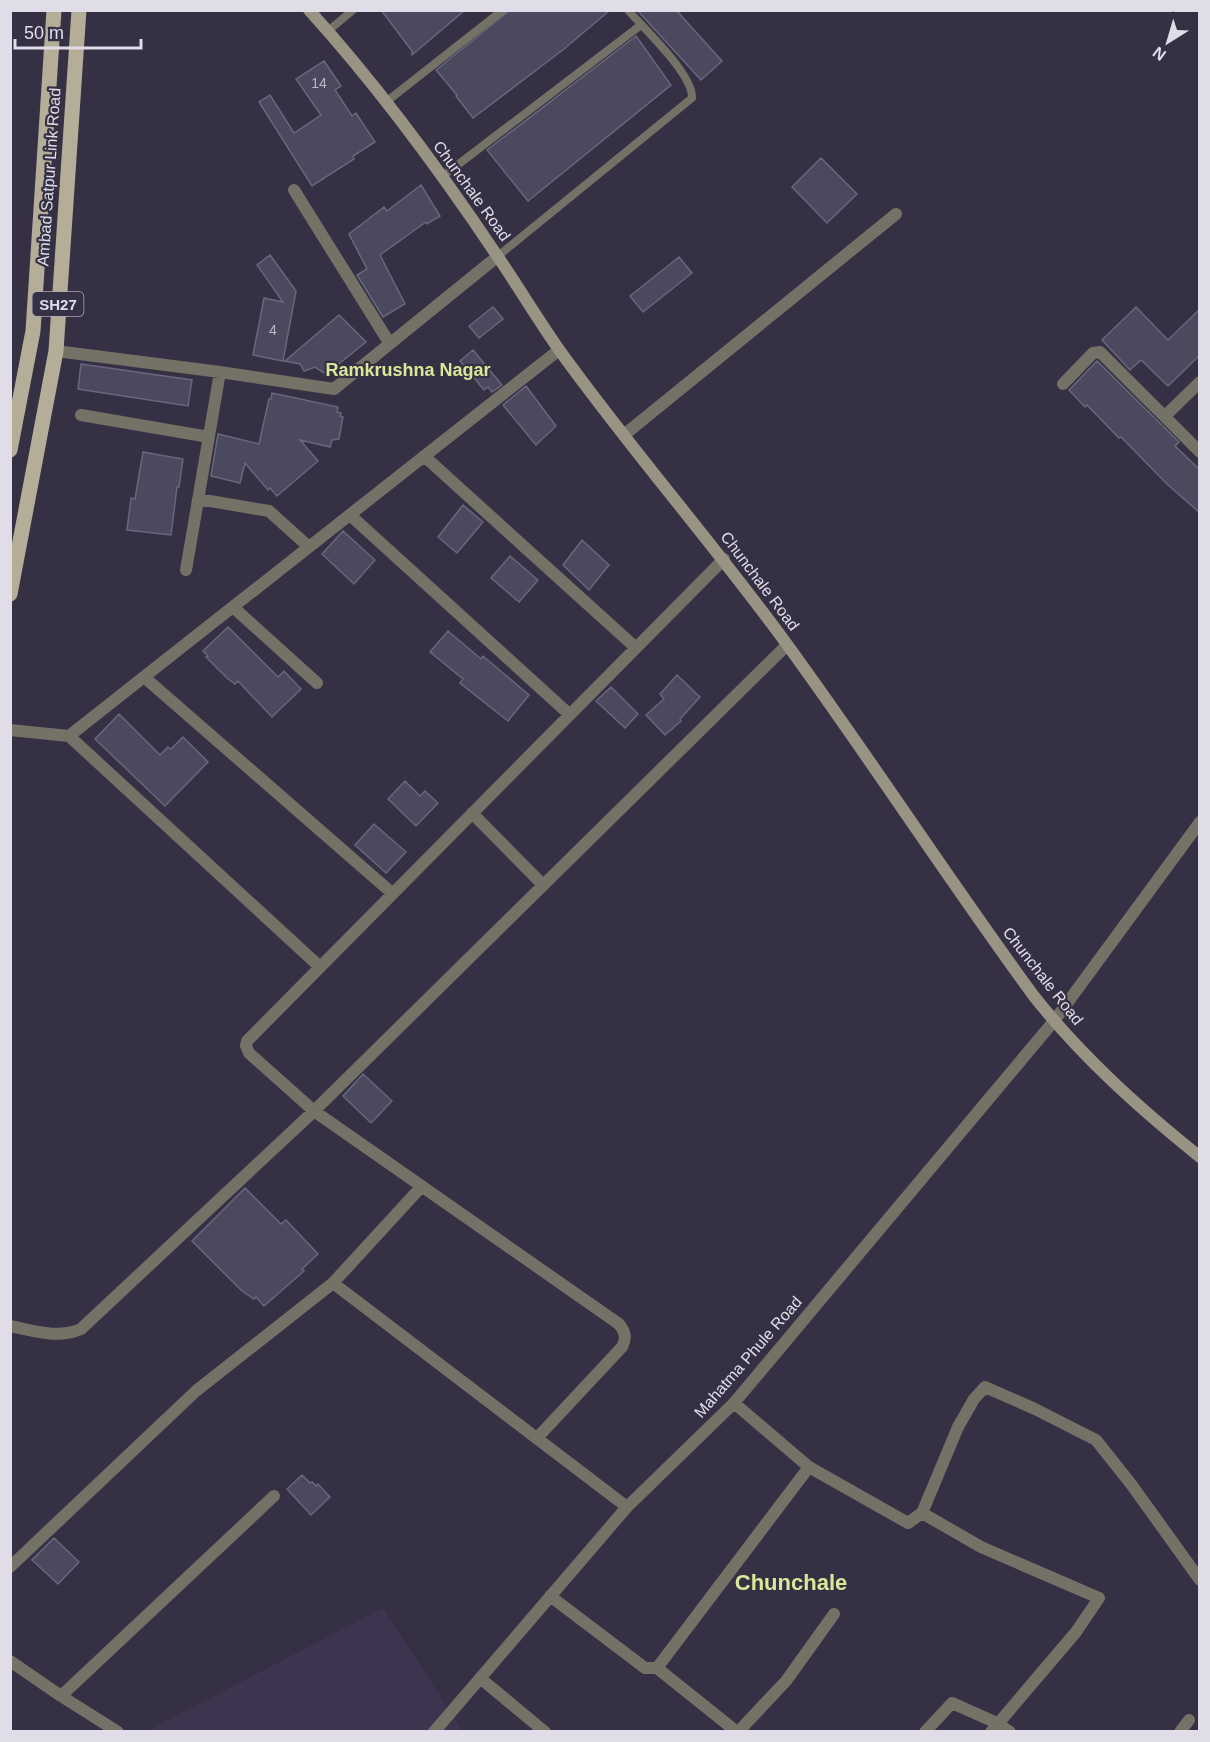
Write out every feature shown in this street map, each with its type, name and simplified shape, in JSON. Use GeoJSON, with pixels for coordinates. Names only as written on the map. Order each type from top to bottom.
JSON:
{"type":"FeatureCollection","features":[{"type":"Feature","properties":{"kind":"main road","name":"Ambad Satpur Link Road"},"geometry":{"type":"LineString","coordinates":[[10,450],[33,331],[54,10]]}},
{"type":"Feature","properties":{"kind":"main road","name":"Ambad Satpur Link Road"},"geometry":{"type":"LineString","coordinates":[[10,594],[56,351],[79,10]]}},
{"type":"Feature","properties":{"kind":"street","name":"Chunchale Road"},"geometry":{"type":"LineString","coordinates":[[309,10],[386,102],[443,176],[559,350],[724,559],[1016,972],[1054,1021],[1121,1090],[1200,1157]]}},
{"type":"Feature","properties":{"kind":"street"},"geometry":{"type":"LineString","coordinates":[[294,190],[390,344]]}},
{"type":"Feature","properties":{"kind":"street"},"geometry":{"type":"LineString","coordinates":[[624,435],[896,214]]}},
{"type":"Feature","properties":{"kind":"street"},"geometry":{"type":"LineString","coordinates":[[56,351],[334,389],[498,256]]}},
{"type":"Feature","properties":{"kind":"street"},"geometry":{"type":"LineString","coordinates":[[69,736],[559,350]]}},
{"type":"Feature","properties":{"kind":"street"},"geometry":{"type":"LineString","coordinates":[[1063,384],[1093,353],[1100,352],[1200,452]]}},
{"type":"Feature","properties":{"kind":"street"},"geometry":{"type":"LineString","coordinates":[[186,570],[220,372]]}},
{"type":"Feature","properties":{"kind":"street"},"geometry":{"type":"LineString","coordinates":[[1165,416],[1200,382]]}},
{"type":"Feature","properties":{"kind":"street"},"geometry":{"type":"LineString","coordinates":[[81,415],[209,437]]}},
{"type":"Feature","properties":{"kind":"street"},"geometry":{"type":"LineString","coordinates":[[424,456],[635,647]]}},
{"type":"Feature","properties":{"kind":"street"},"geometry":{"type":"LineString","coordinates":[[198,500],[269,512],[309,547]]}},
{"type":"Feature","properties":{"kind":"street"},"geometry":{"type":"LineString","coordinates":[[350,515],[569,714]]}},
{"type":"Feature","properties":{"kind":"street"},"geometry":{"type":"LineString","coordinates":[[537,1437],[622,1347],[625,1342],[624,1330],[314,1111],[249,1053],[246,1046],[247,1041],[724,559]]}},
{"type":"Feature","properties":{"kind":"street"},"geometry":{"type":"LineString","coordinates":[[233,607],[317,683]]}},
{"type":"Feature","properties":{"kind":"street"},"geometry":{"type":"LineString","coordinates":[[10,1326],[55,1335],[81,1329],[314,1111],[787,645]]}},
{"type":"Feature","properties":{"kind":"street"},"geometry":{"type":"LineString","coordinates":[[144,677],[393,893]]}},
{"type":"Feature","properties":{"kind":"street"},"geometry":{"type":"LineString","coordinates":[[10,730],[69,736],[320,967]]}},
{"type":"Feature","properties":{"kind":"street"},"geometry":{"type":"LineString","coordinates":[[472,813],[543,885]]}},
{"type":"Feature","properties":{"kind":"street","name":"Mahatma Phule Road"},"geometry":{"type":"LineString","coordinates":[[434,1731],[627,1507],[734,1403],[1054,1021],[1200,822]]}},
{"type":"Feature","properties":{"kind":"street"},"geometry":{"type":"LineString","coordinates":[[10,1567],[196,1391],[333,1283],[422,1186]]}},
{"type":"Feature","properties":{"kind":"street"},"geometry":{"type":"LineString","coordinates":[[333,1283],[627,1507]]}},
{"type":"Feature","properties":{"kind":"street"},"geometry":{"type":"LineString","coordinates":[[734,1403],[809,1467],[908,1523],[922,1513],[958,1426],[974,1399],[985,1387],[1096,1440],[1131,1484],[1200,1580]]}},
{"type":"Feature","properties":{"kind":"street"},"geometry":{"type":"LineString","coordinates":[[657,1668],[809,1467]]}},
{"type":"Feature","properties":{"kind":"street"},"geometry":{"type":"LineString","coordinates":[[61,1696],[274,1496]]}},
{"type":"Feature","properties":{"kind":"street"},"geometry":{"type":"LineString","coordinates":[[922,1513],[981,1547],[1099,1598],[1076,1632],[994,1727]]}},
{"type":"Feature","properties":{"kind":"street"},"geometry":{"type":"LineString","coordinates":[[550,1596],[645,1668],[657,1668],[738,1731],[786,1681],[834,1614]]}},
{"type":"Feature","properties":{"kind":"street"},"geometry":{"type":"LineString","coordinates":[[10,1661],[118,1731]]}},
{"type":"Feature","properties":{"kind":"street"},"geometry":{"type":"LineString","coordinates":[[480,1678],[544,1731]]}},
{"type":"Feature","properties":{"kind":"street"},"geometry":{"type":"LineString","coordinates":[[925,1731],[952,1703],[994,1727],[1010,1731]]}},
{"type":"Feature","properties":{"kind":"street"},"geometry":{"type":"LineString","coordinates":[[1180,1731],[1189,1720]]}},
{"type":"Feature","properties":{"kind":"lane"},"geometry":{"type":"LineString","coordinates":[[328,31],[352,10]]}},
{"type":"Feature","properties":{"kind":"lane"},"geometry":{"type":"LineString","coordinates":[[386,102],[503,10]]}},
{"type":"Feature","properties":{"kind":"lane"},"geometry":{"type":"LineString","coordinates":[[498,256],[692,98],[693,92],[684,73],[628,10]]}},
{"type":"Feature","properties":{"kind":"lane"},"geometry":{"type":"LineString","coordinates":[[443,176],[641,25]]}},
{"type":"Feature","properties":{"kind":"shaded area"},"geometry":{"type":"Polygon","coordinates":[[[383,1608],[463,1731],[145,1732],[383,1608]]]}},
{"type":"Feature","properties":{"kind":"building"},"geometry":{"type":"Polygon","coordinates":[[[381,10],[465,10],[412,55],[412,51],[381,10]]]}},
{"type":"Feature","properties":{"kind":"building"},"geometry":{"type":"Polygon","coordinates":[[[510,10],[610,10],[564,49],[473,118],[436,70],[510,10]]]}},
{"type":"Feature","properties":{"kind":"building"},"geometry":{"type":"Polygon","coordinates":[[[637,10],[676,10],[722,61],[701,80],[637,10]]]}},
{"type":"Feature","properties":{"kind":"building"},"geometry":{"type":"Polygon","coordinates":[[[636,36],[671,85],[528,201],[487,150],[636,36]]]}},
{"type":"Feature","properties":{"kind":"building"},"geometry":{"type":"Polygon","coordinates":[[[324,61],[341,86],[335,90],[352,116],[356,113],[375,142],[353,156],[354,159],[312,186],[259,102],[270,95],[294,133],[321,115],[296,79],[324,61]]]}},
{"type":"Feature","properties":{"kind":"building"},"geometry":{"type":"Polygon","coordinates":[[[821,158],[857,194],[827,223],[792,187],[821,158]]]}},
{"type":"Feature","properties":{"kind":"building"},"geometry":{"type":"Polygon","coordinates":[[[421,185],[440,216],[427,224],[426,222],[380,255],[405,304],[383,317],[357,275],[367,269],[349,234],[384,207],[387,211],[421,185]]]}},
{"type":"Feature","properties":{"kind":"building"},"geometry":{"type":"Polygon","coordinates":[[[270,255],[296,291],[283,361],[253,355],[264,298],[283,302],[257,265],[270,255]]]}},
{"type":"Feature","properties":{"kind":"building"},"geometry":{"type":"Polygon","coordinates":[[[679,257],[692,273],[643,312],[630,296],[679,257]]]}},
{"type":"Feature","properties":{"kind":"building"},"geometry":{"type":"Polygon","coordinates":[[[493,307],[503,319],[479,338],[469,326],[493,307]]]}},
{"type":"Feature","properties":{"kind":"building"},"geometry":{"type":"Polygon","coordinates":[[[1136,307],[1168,340],[1200,309],[1200,355],[1168,386],[1141,360],[1130,370],[1102,340],[1136,307]]]}},
{"type":"Feature","properties":{"kind":"building"},"geometry":{"type":"Polygon","coordinates":[[[339,315],[366,342],[326,374],[315,367],[304,371],[300,364],[285,361],[339,315]]]}},
{"type":"Feature","properties":{"kind":"building"},"geometry":{"type":"Polygon","coordinates":[[[473,350],[502,385],[492,392],[488,387],[484,390],[460,361],[473,350]]]}},
{"type":"Feature","properties":{"kind":"building"},"geometry":{"type":"Polygon","coordinates":[[[1097,361],[1179,442],[1175,446],[1200,470],[1200,513],[1069,390],[1097,361]]]}},
{"type":"Feature","properties":{"kind":"building"},"geometry":{"type":"Polygon","coordinates":[[[81,364],[192,380],[188,406],[78,389],[81,364]]]}},
{"type":"Feature","properties":{"kind":"building"},"geometry":{"type":"Polygon","coordinates":[[[526,386],[556,426],[536,445],[503,405],[526,386]]]}},
{"type":"Feature","properties":{"kind":"building"},"geometry":{"type":"Polygon","coordinates":[[[272,393],[338,407],[337,412],[343,417],[339,439],[332,440],[330,447],[300,440],[318,461],[277,496],[270,488],[268,490],[245,463],[240,483],[211,476],[218,434],[259,444],[272,393]]]}},
{"type":"Feature","properties":{"kind":"building"},"geometry":{"type":"Polygon","coordinates":[[[143,452],[183,459],[171,535],[127,530],[131,498],[135,499],[143,452]]]}},
{"type":"Feature","properties":{"kind":"building"},"geometry":{"type":"Polygon","coordinates":[[[463,505],[483,522],[457,553],[438,537],[463,505]]]}},
{"type":"Feature","properties":{"kind":"building"},"geometry":{"type":"Polygon","coordinates":[[[343,531],[375,560],[354,584],[322,554],[343,531]]]}},
{"type":"Feature","properties":{"kind":"building"},"geometry":{"type":"Polygon","coordinates":[[[582,540],[609,565],[589,590],[563,565],[582,540]]]}},
{"type":"Feature","properties":{"kind":"building"},"geometry":{"type":"Polygon","coordinates":[[[510,556],[538,580],[519,602],[491,578],[510,556]]]}},
{"type":"Feature","properties":{"kind":"building"},"geometry":{"type":"Polygon","coordinates":[[[228,627],[278,677],[284,671],[301,689],[272,717],[238,681],[235,684],[228,679],[203,651],[228,627]]]}},
{"type":"Feature","properties":{"kind":"building"},"geometry":{"type":"Polygon","coordinates":[[[448,631],[481,659],[483,656],[529,695],[508,721],[460,683],[463,679],[430,652],[448,631]]]}},
{"type":"Feature","properties":{"kind":"building"},"geometry":{"type":"Polygon","coordinates":[[[677,675],[700,697],[680,719],[681,721],[665,735],[646,715],[664,699],[660,694],[677,675]]]}},
{"type":"Feature","properties":{"kind":"building"},"geometry":{"type":"Polygon","coordinates":[[[611,687],[638,714],[625,728],[596,701],[611,687]]]}},
{"type":"Feature","properties":{"kind":"building"},"geometry":{"type":"Polygon","coordinates":[[[119,714],[160,755],[168,747],[171,749],[183,737],[208,762],[165,806],[95,739],[119,714]]]}},
{"type":"Feature","properties":{"kind":"building"},"geometry":{"type":"Polygon","coordinates":[[[405,781],[420,796],[425,791],[438,803],[416,826],[388,799],[405,781]]]}},
{"type":"Feature","properties":{"kind":"building"},"geometry":{"type":"Polygon","coordinates":[[[374,824],[406,852],[386,873],[355,845],[374,824]]]}},
{"type":"Feature","properties":{"kind":"building"},"geometry":{"type":"Polygon","coordinates":[[[363,1074],[392,1101],[371,1123],[343,1096],[363,1074]]]}},
{"type":"Feature","properties":{"kind":"building"},"geometry":{"type":"Polygon","coordinates":[[[245,1188],[281,1224],[286,1220],[318,1254],[302,1269],[304,1271],[264,1306],[256,1297],[254,1299],[242,1291],[192,1241],[245,1188]]]}},
{"type":"Feature","properties":{"kind":"building"},"geometry":{"type":"Polygon","coordinates":[[[302,1475],[310,1483],[316,1486],[318,1484],[330,1497],[311,1515],[287,1489],[302,1475]]]}},
{"type":"Feature","properties":{"kind":"building"},"geometry":{"type":"Polygon","coordinates":[[[54,1538],[79,1562],[58,1584],[32,1560],[54,1538]]]}},
{"type":"Feature","properties":{"kind":"district","name":"Ramkrushna Nagar"},"geometry":{"type":"Point","coordinates":[408,370]}},
{"type":"Feature","properties":{"kind":"district","name":"Chunchale"},"geometry":{"type":"Point","coordinates":[791,1582]}}]}
